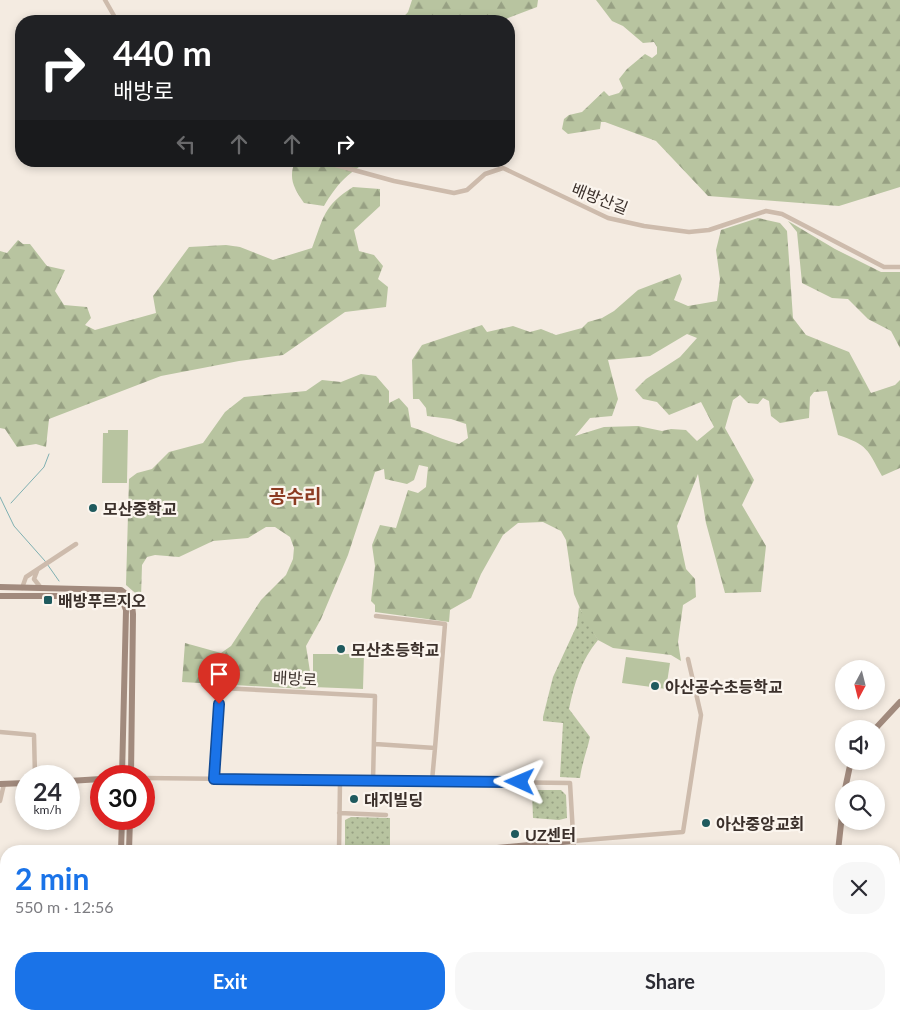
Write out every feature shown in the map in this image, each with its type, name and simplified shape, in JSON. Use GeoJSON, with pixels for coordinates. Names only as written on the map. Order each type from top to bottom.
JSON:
{"type":"FeatureCollection","features":[{"type":"Feature","properties":{"kind":"street"},"geometry":{"type":"LineString","coordinates":[[105,0],[114,15]]}},
{"type":"Feature","properties":{"kind":"street","name":"배방산길"},"geometry":{"type":"LineString","coordinates":[[343,167],[394,181],[454,193],[467,190],[485,174],[503,168],[608,218],[689,232],[709,230],[766,211],[782,214],[884,266],[900,267]]}},
{"type":"Feature","properties":{"kind":"street"},"geometry":{"type":"LineString","coordinates":[[22,588],[26,576],[76,544]]}},
{"type":"Feature","properties":{"kind":"street"},"geometry":{"type":"LineString","coordinates":[[37,570],[34,579],[42,589]]}},
{"type":"Feature","properties":{"kind":"street"},"geometry":{"type":"LineString","coordinates":[[0,587],[121,590],[128,595],[132,604],[131,765]]}},
{"type":"Feature","properties":{"kind":"street"},"geometry":{"type":"LineString","coordinates":[[0,596],[111,596],[123,601],[126,610],[122,765]]}},
{"type":"Feature","properties":{"kind":"street"},"geometry":{"type":"LineString","coordinates":[[376,616],[445,624],[432,782]]}},
{"type":"Feature","properties":{"kind":"street"},"geometry":{"type":"LineString","coordinates":[[537,845],[683,832],[701,715],[688,659]]}},
{"type":"Feature","properties":{"kind":"street","name":"배방로"},"geometry":{"type":"LineString","coordinates":[[214,779],[220,688],[375,696],[373,781]]}},
{"type":"Feature","properties":{"kind":"street"},"geometry":{"type":"LineString","coordinates":[[883,720],[900,702]]}},
{"type":"Feature","properties":{"kind":"street"},"geometry":{"type":"LineString","coordinates":[[0,732],[34,735],[35,765]]}},
{"type":"Feature","properties":{"kind":"street"},"geometry":{"type":"LineString","coordinates":[[374,744],[435,748]]}},
{"type":"Feature","properties":{"kind":"street"},"geometry":{"type":"LineString","coordinates":[[155,778],[570,783],[573,845]]}},
{"type":"Feature","properties":{"kind":"street"},"geometry":{"type":"LineString","coordinates":[[339,845],[340,781]]}},
{"type":"Feature","properties":{"kind":"street"},"geometry":{"type":"LineString","coordinates":[[0,801],[2,784],[15,783]]}},
{"type":"Feature","properties":{"kind":"street"},"geometry":{"type":"LineString","coordinates":[[339,813],[386,815]]}},
{"type":"Feature","properties":{"kind":"street"},"geometry":{"type":"LineString","coordinates":[[121,845],[122,830]]}},
{"type":"Feature","properties":{"kind":"street"},"geometry":{"type":"LineString","coordinates":[[130,830],[130,845]]}},
{"type":"Feature","properties":{"kind":"street"},"geometry":{"type":"LineString","coordinates":[[839,845],[840,830]]}},
{"type":"Feature","properties":{"kind":"green space"},"geometry":{"type":"Polygon","coordinates":[[[412,0],[538,0],[537,7],[515,15],[405,15],[412,0]]]}},
{"type":"Feature","properties":{"kind":"green space"},"geometry":{"type":"Polygon","coordinates":[[[596,0],[900,0],[900,187],[839,206],[708,196],[656,141],[605,122],[601,122],[600,129],[568,134],[562,129],[564,119],[569,115],[582,112],[604,91],[609,96],[619,93],[623,88],[619,79],[627,69],[645,54],[652,58],[657,54],[657,47],[654,42],[643,43],[623,26],[612,21],[596,0]]]}},
{"type":"Feature","properties":{"kind":"green space"},"geometry":{"type":"Polygon","coordinates":[[[293,167],[360,167],[343,180],[324,206],[304,203],[293,183],[293,167]]]}},
{"type":"Feature","properties":{"kind":"green space"},"geometry":{"type":"Polygon","coordinates":[[[353,187],[380,189],[380,206],[354,230],[359,251],[374,255],[383,266],[378,279],[388,287],[386,307],[345,312],[283,355],[239,361],[161,376],[49,419],[46,447],[36,444],[17,447],[5,429],[0,428],[0,251],[7,253],[18,240],[23,244],[30,244],[47,266],[65,270],[55,291],[64,305],[87,307],[91,318],[85,325],[95,330],[156,313],[153,296],[189,247],[226,245],[240,247],[273,260],[312,248],[322,220],[330,206],[353,187]]]}},
{"type":"Feature","properties":{"kind":"green space"},"geometry":{"type":"Polygon","coordinates":[[[758,218],[780,223],[787,231],[793,318],[806,335],[849,352],[871,393],[895,385],[900,380],[900,468],[882,476],[866,449],[838,435],[827,391],[814,392],[810,397],[809,418],[780,423],[771,416],[769,401],[763,398],[758,404],[748,403],[740,395],[733,400],[725,428],[754,480],[742,505],[766,546],[761,592],[725,593],[706,523],[698,474],[677,526],[686,569],[695,579],[696,597],[683,605],[678,642],[681,661],[671,655],[613,648],[598,640],[585,620],[574,594],[566,540],[561,531],[543,522],[518,523],[503,535],[481,574],[471,598],[450,610],[449,622],[375,612],[375,605],[371,601],[375,566],[372,545],[380,525],[396,528],[408,490],[418,493],[426,487],[428,467],[419,465],[414,480],[407,484],[385,479],[384,469],[375,472],[348,555],[321,619],[306,646],[311,678],[305,689],[182,682],[185,643],[221,653],[231,646],[261,600],[286,575],[293,559],[294,548],[290,537],[275,527],[266,527],[248,538],[213,541],[179,557],[155,555],[147,557],[142,565],[141,598],[126,585],[129,479],[137,473],[152,469],[169,452],[203,443],[225,412],[244,397],[306,391],[322,380],[341,382],[361,374],[376,376],[389,391],[389,403],[399,398],[408,408],[411,427],[459,444],[468,438],[466,424],[451,419],[427,416],[426,408],[419,399],[413,399],[412,360],[422,345],[482,325],[487,332],[513,326],[530,332],[541,329],[556,335],[582,328],[588,322],[602,318],[614,311],[638,290],[680,274],[682,279],[674,300],[688,306],[717,301],[720,279],[716,250],[721,230],[758,218]],[[687,334],[650,356],[608,360],[618,399],[612,416],[590,418],[575,436],[604,427],[638,426],[662,431],[671,429],[686,430],[697,441],[714,427],[701,402],[669,415],[657,402],[643,399],[635,390],[646,379],[680,357],[697,338],[687,334]]]}},
{"type":"Feature","properties":{"kind":"green space"},"geometry":{"type":"Polygon","coordinates":[[[788,221],[835,249],[881,272],[900,272],[900,348],[891,331],[868,319],[848,299],[832,298],[802,283],[797,232],[788,221]]]}},
{"type":"Feature","properties":{"kind":"green space"},"geometry":{"type":"Polygon","coordinates":[[[108,430],[128,430],[127,483],[102,483],[103,433],[108,433],[108,430]]]}},
{"type":"Feature","properties":{"kind":"green space"},"geometry":{"type":"Polygon","coordinates":[[[579,607],[598,640],[587,656],[579,673],[569,709],[590,737],[580,778],[560,777],[563,723],[543,721],[543,717],[553,677],[577,625],[579,607]]]}},
{"type":"Feature","properties":{"kind":"green space"},"geometry":{"type":"Polygon","coordinates":[[[313,654],[364,654],[363,689],[313,687],[313,654]]]}},
{"type":"Feature","properties":{"kind":"green space"},"geometry":{"type":"Polygon","coordinates":[[[626,657],[670,663],[666,689],[622,683],[626,657]]]}},
{"type":"Feature","properties":{"kind":"green space"},"geometry":{"type":"Polygon","coordinates":[[[532,790],[561,790],[566,795],[567,818],[559,820],[533,818],[532,790]]]}},
{"type":"Feature","properties":{"kind":"green space"},"geometry":{"type":"Polygon","coordinates":[[[351,817],[390,818],[390,845],[345,845],[345,820],[351,817]]]}},
{"type":"Feature","properties":{"kind":"waterway"},"geometry":{"type":"LineString","coordinates":[[11,503],[44,467],[49,454]]}},
{"type":"Feature","properties":{"kind":"waterway"},"geometry":{"type":"LineString","coordinates":[[0,497],[14,526],[45,561],[59,581]]}},
{"type":"Feature","properties":{"kind":"place","name":"모산중학교"},"geometry":{"type":"Point","coordinates":[93,508]}},
{"type":"Feature","properties":{"kind":"place","name":"배방푸르지오"},"geometry":{"type":"Point","coordinates":[48,600]}},
{"type":"Feature","properties":{"kind":"place","name":"모산초등학교"},"geometry":{"type":"Point","coordinates":[341,649]}},
{"type":"Feature","properties":{"kind":"place","name":"아산공수초등학교"},"geometry":{"type":"Point","coordinates":[655,686]}},
{"type":"Feature","properties":{"kind":"place","name":"대지빌딩"},"geometry":{"type":"Point","coordinates":[354,799]}},
{"type":"Feature","properties":{"kind":"place","name":"아산중앙교회"},"geometry":{"type":"Point","coordinates":[706,823]}},
{"type":"Feature","properties":{"kind":"place","name":"UZ센터"},"geometry":{"type":"Point","coordinates":[515,834]}},
{"type":"Feature","properties":{"kind":"district","name":"공수리"},"geometry":{"type":"Point","coordinates":[295,495]}},
{"type":"Feature","properties":{"kind":"route"},"geometry":{"type":"LineString","coordinates":[[219,704],[214,779],[520,782]]}}]}
